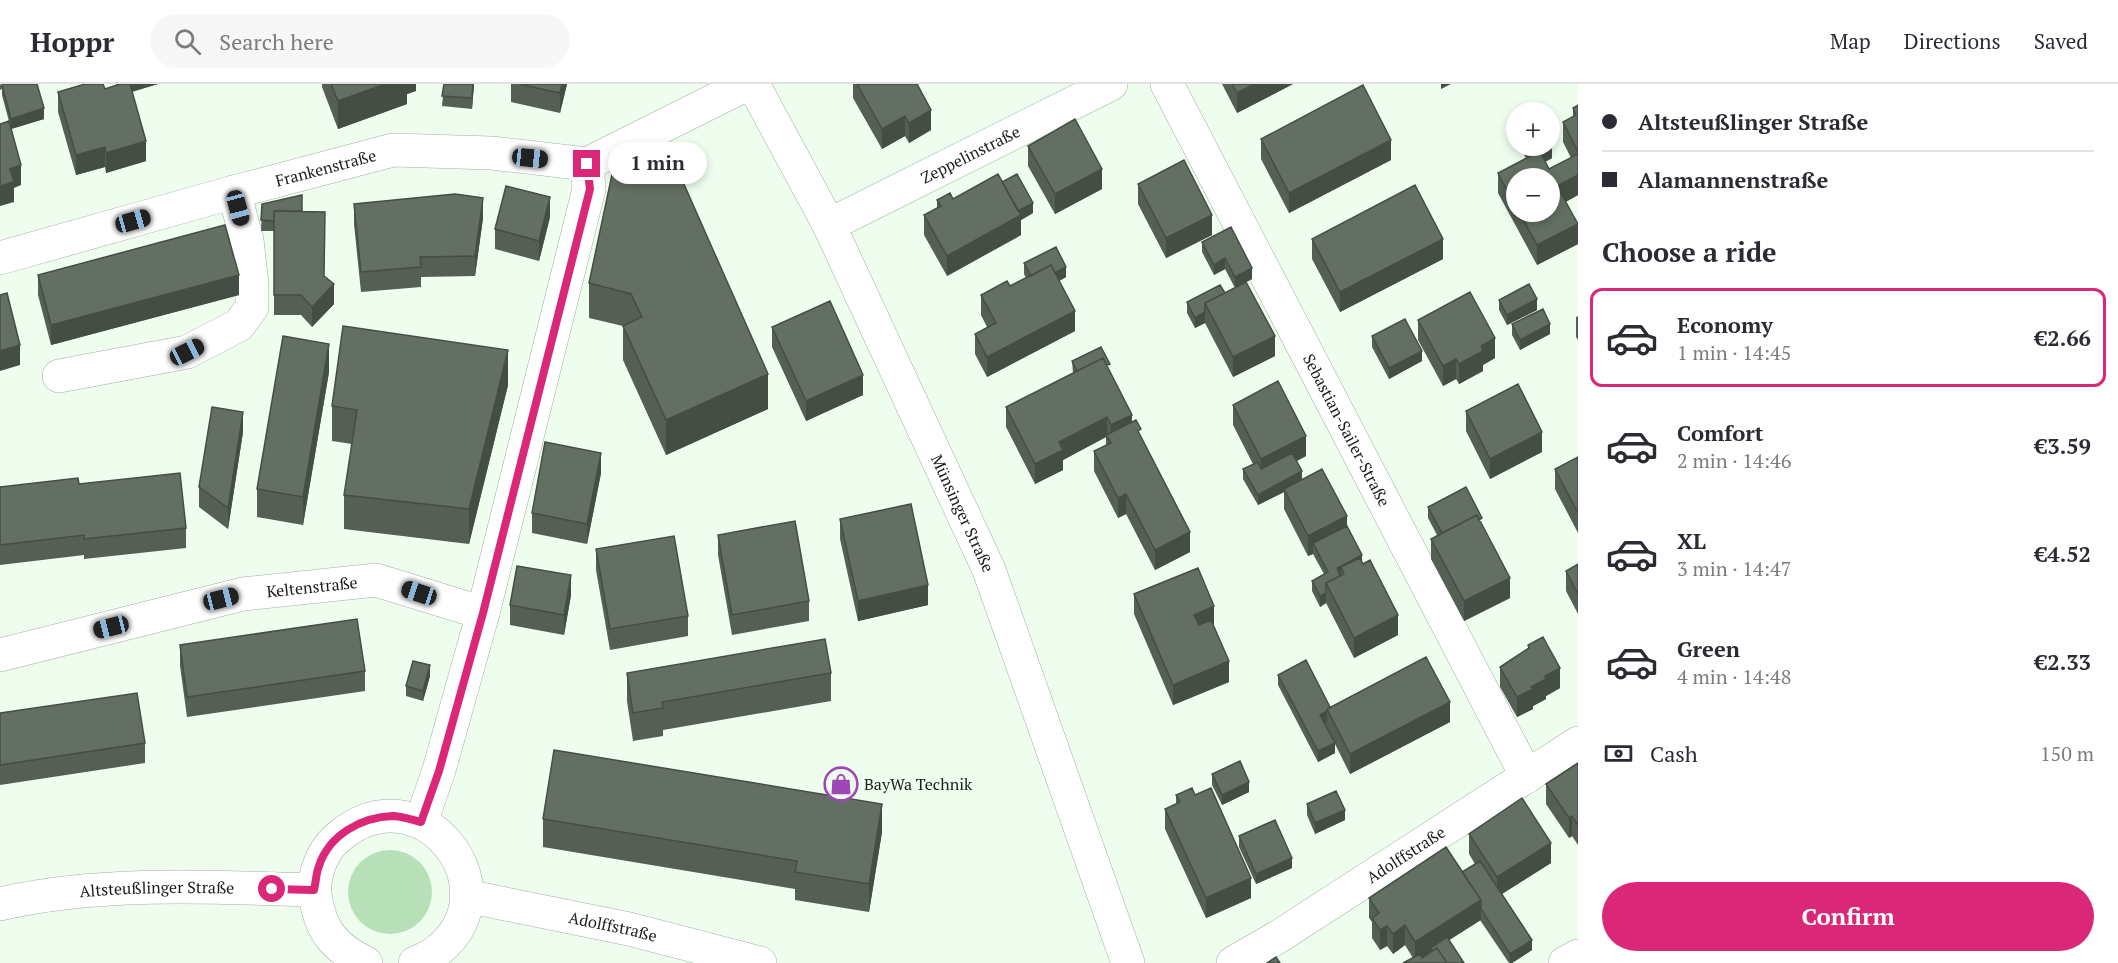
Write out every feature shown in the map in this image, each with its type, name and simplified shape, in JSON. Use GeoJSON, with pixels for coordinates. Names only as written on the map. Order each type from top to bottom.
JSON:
{"type":"FeatureCollection","features":[{"type":"Feature","properties":{"kind":"street"},"geometry":{"type":"LineString","coordinates":[[421,822],[439,771],[483,613],[590,189],[587,164],[747,84]]}},
{"type":"Feature","properties":{"kind":"street","name":"Münsinger Straße"},"geometry":{"type":"LineString","coordinates":[[753,84],[829,225],[989,570],[1128,963]]}},
{"type":"Feature","properties":{"kind":"street","name":"Zeppelinstraße"},"geometry":{"type":"LineString","coordinates":[[829,225],[1111,84]]}},
{"type":"Feature","properties":{"kind":"street","name":"Sebastian-Sailer-Straße"},"geometry":{"type":"LineString","coordinates":[[1167,84],[1527,777]]}},
{"type":"Feature","properties":{"kind":"street","name":"Frankenstraße"},"geometry":{"type":"LineString","coordinates":[[0,258],[393,150],[491,153],[587,164]]}},
{"type":"Feature","properties":{"kind":"street"},"geometry":{"type":"LineString","coordinates":[[59,376],[187,352],[239,325],[252,307],[252,285],[247,240],[234,192]]}},
{"type":"Feature","properties":{"kind":"street","name":"Keltenstraße"},"geometry":{"type":"LineString","coordinates":[[0,655],[243,594],[376,580],[483,613]]}},
{"type":"Feature","properties":{"kind":"street","name":"Adolffstraße"},"geometry":{"type":"LineString","coordinates":[[1233,963],[1278,937],[1578,743]]}},
{"type":"Feature","properties":{"kind":"street"},"geometry":{"type":"LineString","coordinates":[[366,963],[346,954],[329,936],[318,914],[314,890],[319,866],[331,845],[348,828],[371,819],[395,816],[421,822],[439,833],[454,851],[464,872],[466,896],[462,918],[451,937],[435,953],[416,963]]}},
{"type":"Feature","properties":{"kind":"street","name":"Altsteußlinger Straße"},"geometry":{"type":"LineString","coordinates":[[0,904],[35,896],[92,891],[169,888],[314,890]]}},
{"type":"Feature","properties":{"kind":"street","name":"Adolffstraße"},"geometry":{"type":"LineString","coordinates":[[466,896],[629,929],[760,963]]}},
{"type":"Feature","properties":{"kind":"street"},"geometry":{"type":"LineString","coordinates":[[1565,963],[1578,956]]}},
{"type":"Feature","properties":{"kind":"green space"},"geometry":{"type":"Polygon","coordinates":[[[390,850],[413,857],[425,869],[432,892],[425,915],[413,927],[390,934],[367,927],[355,915],[348,892],[355,869],[367,857],[390,850]]]}},
{"type":"Feature","properties":{"kind":"building"},"geometry":{"type":"Polygon","coordinates":[[[37,84],[44,108],[11,119],[2,85],[37,84]]]}},
{"type":"Feature","properties":{"kind":"building"},"geometry":{"type":"Polygon","coordinates":[[[85,84],[103,84],[105,89],[120,84],[130,84],[146,141],[106,153],[105,147],[76,155],[58,92],[85,84]]]}},
{"type":"Feature","properties":{"kind":"building"},"geometry":{"type":"Polygon","coordinates":[[[331,84],[385,84],[338,101],[331,84]]]}},
{"type":"Feature","properties":{"kind":"building"},"geometry":{"type":"Polygon","coordinates":[[[444,84],[473,84],[472,98],[442,96],[444,84]]]}},
{"type":"Feature","properties":{"kind":"building"},"geometry":{"type":"Polygon","coordinates":[[[519,84],[562,84],[560,93],[519,84]]]}},
{"type":"Feature","properties":{"kind":"building"},"geometry":{"type":"Polygon","coordinates":[[[857,84],[917,84],[931,110],[909,123],[905,116],[882,129],[857,84]]]}},
{"type":"Feature","properties":{"kind":"building"},"geometry":{"type":"Polygon","coordinates":[[[1232,84],[1254,84],[1237,93],[1232,84]]]}},
{"type":"Feature","properties":{"kind":"building"},"geometry":{"type":"Polygon","coordinates":[[[1363,85],[1391,140],[1289,193],[1261,139],[1363,85]]]}},
{"type":"Feature","properties":{"kind":"building"},"geometry":{"type":"Polygon","coordinates":[[[1578,105],[1578,152],[1563,122],[1576,115],[1573,108],[1578,105]]]}},
{"type":"Feature","properties":{"kind":"building"},"geometry":{"type":"Polygon","coordinates":[[[1075,119],[1102,169],[1055,194],[1028,146],[1075,119]]]}},
{"type":"Feature","properties":{"kind":"building"},"geometry":{"type":"Polygon","coordinates":[[[9,121],[21,165],[10,169],[14,182],[0,186],[0,124],[9,121]]]}},
{"type":"Feature","properties":{"kind":"building"},"geometry":{"type":"Polygon","coordinates":[[[1578,154],[1578,175],[1560,184],[1560,168],[1551,168],[1578,154]]]}},
{"type":"Feature","properties":{"kind":"building"},"geometry":{"type":"Polygon","coordinates":[[[1530,156],[1542,156],[1548,168],[1508,168],[1530,156]]]}},
{"type":"Feature","properties":{"kind":"building"},"geometry":{"type":"Polygon","coordinates":[[[1184,160],[1212,215],[1166,238],[1138,184],[1184,160]]]}},
{"type":"Feature","properties":{"kind":"building"},"geometry":{"type":"Polygon","coordinates":[[[614,165],[679,173],[768,374],[666,420],[623,326],[642,317],[631,294],[589,283],[614,165]]]}},
{"type":"Feature","properties":{"kind":"building"},"geometry":{"type":"Polygon","coordinates":[[[1506,169],[1506,189],[1498,173],[1506,169]]]}},
{"type":"Feature","properties":{"kind":"building"},"geometry":{"type":"Polygon","coordinates":[[[998,174],[1021,215],[947,256],[924,215],[941,206],[937,200],[950,193],[953,199],[998,174]]]}},
{"type":"Feature","properties":{"kind":"building"},"geometry":{"type":"Polygon","coordinates":[[[1017,174],[1033,203],[1018,211],[1002,182],[1017,174]]]}},
{"type":"Feature","properties":{"kind":"building"},"geometry":{"type":"Polygon","coordinates":[[[1415,185],[1443,239],[1340,292],[1312,239],[1415,185]]]}},
{"type":"Feature","properties":{"kind":"building"},"geometry":{"type":"Polygon","coordinates":[[[506,186],[550,197],[539,241],[495,229],[506,186]]]}},
{"type":"Feature","properties":{"kind":"building"},"geometry":{"type":"Polygon","coordinates":[[[1560,191],[1578,224],[1537,245],[1524,222],[1560,222],[1560,191]]]}},
{"type":"Feature","properties":{"kind":"building"},"geometry":{"type":"Polygon","coordinates":[[[455,194],[483,198],[475,256],[420,257],[421,267],[361,272],[354,204],[455,194]]]}},
{"type":"Feature","properties":{"kind":"building"},"geometry":{"type":"Polygon","coordinates":[[[302,195],[302,211],[274,211],[274,221],[261,220],[262,204],[302,195]]]}},
{"type":"Feature","properties":{"kind":"building"},"geometry":{"type":"Polygon","coordinates":[[[274,211],[325,212],[324,276],[334,284],[312,307],[301,295],[274,295],[274,211]]]}},
{"type":"Feature","properties":{"kind":"building"},"geometry":{"type":"Polygon","coordinates":[[[225,225],[239,275],[51,325],[38,275],[225,225]]]}},
{"type":"Feature","properties":{"kind":"building"},"geometry":{"type":"Polygon","coordinates":[[[1231,227],[1252,268],[1235,277],[1225,258],[1214,265],[1202,242],[1231,227]]]}},
{"type":"Feature","properties":{"kind":"building"},"geometry":{"type":"Polygon","coordinates":[[[1056,247],[1066,267],[1055,273],[1051,265],[1031,276],[1024,263],[1056,247]]]}},
{"type":"Feature","properties":{"kind":"building"},"geometry":{"type":"Polygon","coordinates":[[[1051,265],[1075,311],[987,357],[975,334],[996,323],[981,295],[1007,281],[1010,286],[1051,265]]]}},
{"type":"Feature","properties":{"kind":"building"},"geometry":{"type":"Polygon","coordinates":[[[1246,282],[1275,336],[1233,357],[1205,303],[1246,282]]]}},
{"type":"Feature","properties":{"kind":"building"},"geometry":{"type":"Polygon","coordinates":[[[1529,284],[1537,299],[1507,315],[1499,300],[1529,284]]]}},
{"type":"Feature","properties":{"kind":"building"},"geometry":{"type":"Polygon","coordinates":[[[1220,285],[1225,293],[1205,303],[1205,312],[1195,318],[1187,302],[1220,285]]]}},
{"type":"Feature","properties":{"kind":"building"},"geometry":{"type":"Polygon","coordinates":[[[1470,292],[1495,338],[1481,346],[1483,351],[1459,364],[1456,359],[1443,366],[1418,320],[1470,292]]]}},
{"type":"Feature","properties":{"kind":"building"},"geometry":{"type":"Polygon","coordinates":[[[7,293],[20,345],[0,351],[0,295],[7,293]]]}},
{"type":"Feature","properties":{"kind":"building"},"geometry":{"type":"Polygon","coordinates":[[[830,301],[863,375],[806,401],[772,327],[830,301]]]}},
{"type":"Feature","properties":{"kind":"building"},"geometry":{"type":"Polygon","coordinates":[[[1543,309],[1550,324],[1520,340],[1512,324],[1543,309]]]}},
{"type":"Feature","properties":{"kind":"building"},"geometry":{"type":"Polygon","coordinates":[[[1405,319],[1422,351],[1389,368],[1372,336],[1405,319]]]}},
{"type":"Feature","properties":{"kind":"building"},"geometry":{"type":"Polygon","coordinates":[[[343,326],[508,350],[469,509],[344,495],[357,410],[332,406],[343,326]]]}},
{"type":"Feature","properties":{"kind":"building"},"geometry":{"type":"Polygon","coordinates":[[[283,336],[329,344],[303,497],[257,489],[283,336]]]}},
{"type":"Feature","properties":{"kind":"building"},"geometry":{"type":"Polygon","coordinates":[[[1101,347],[1110,364],[1107,365],[1103,358],[1077,371],[1072,361],[1101,347]]]}},
{"type":"Feature","properties":{"kind":"building"},"geometry":{"type":"Polygon","coordinates":[[[1103,358],[1132,415],[1111,425],[1107,417],[1059,442],[1063,450],[1035,464],[1006,407],[1103,358]]]}},
{"type":"Feature","properties":{"kind":"building"},"geometry":{"type":"Polygon","coordinates":[[[1278,381],[1306,436],[1261,459],[1233,405],[1278,381]]]}},
{"type":"Feature","properties":{"kind":"building"},"geometry":{"type":"Polygon","coordinates":[[[1518,384],[1542,432],[1490,459],[1466,411],[1518,384]]]}},
{"type":"Feature","properties":{"kind":"building"},"geometry":{"type":"Polygon","coordinates":[[[212,407],[243,412],[228,508],[199,487],[212,407]]]}},
{"type":"Feature","properties":{"kind":"building"},"geometry":{"type":"Polygon","coordinates":[[[1136,420],[1141,429],[1138,431],[1190,532],[1155,550],[1126,494],[1118,498],[1094,451],[1111,443],[1106,435],[1136,420]]]}},
{"type":"Feature","properties":{"kind":"building"},"geometry":{"type":"Polygon","coordinates":[[[545,442],[601,453],[587,524],[532,513],[545,442]]]}},
{"type":"Feature","properties":{"kind":"building"},"geometry":{"type":"Polygon","coordinates":[[[1292,453],[1302,471],[1258,495],[1243,469],[1258,462],[1261,469],[1292,453]]]}},
{"type":"Feature","properties":{"kind":"building"},"geometry":{"type":"Polygon","coordinates":[[[1578,457],[1578,513],[1555,469],[1578,457]]]}},
{"type":"Feature","properties":{"kind":"building"},"geometry":{"type":"Polygon","coordinates":[[[1322,469],[1347,516],[1308,536],[1284,489],[1322,469]]]}},
{"type":"Feature","properties":{"kind":"building"},"geometry":{"type":"Polygon","coordinates":[[[180,473],[186,528],[84,539],[84,535],[0,545],[0,487],[78,478],[79,484],[180,473]]]}},
{"type":"Feature","properties":{"kind":"building"},"geometry":{"type":"Polygon","coordinates":[[[1466,487],[1482,518],[1479,520],[1477,515],[1442,533],[1428,507],[1466,487]]]}},
{"type":"Feature","properties":{"kind":"building"},"geometry":{"type":"Polygon","coordinates":[[[911,504],[928,585],[858,601],[840,519],[911,504]]]}},
{"type":"Feature","properties":{"kind":"building"},"geometry":{"type":"Polygon","coordinates":[[[1477,515],[1510,578],[1464,601],[1431,539],[1477,515]]]}},
{"type":"Feature","properties":{"kind":"building"},"geometry":{"type":"Polygon","coordinates":[[[795,521],[809,601],[732,615],[718,535],[795,521]]]}},
{"type":"Feature","properties":{"kind":"building"},"geometry":{"type":"Polygon","coordinates":[[[1347,526],[1362,555],[1337,568],[1340,576],[1326,583],[1326,593],[1320,596],[1312,581],[1328,572],[1313,543],[1347,526]]]}},
{"type":"Feature","properties":{"kind":"building"},"geometry":{"type":"Polygon","coordinates":[[[674,536],[688,616],[610,629],[596,549],[674,536]]]}},
{"type":"Feature","properties":{"kind":"building"},"geometry":{"type":"Polygon","coordinates":[[[1360,558],[1363,564],[1370,560],[1398,615],[1354,638],[1326,583],[1344,574],[1341,567],[1360,558]]]}},
{"type":"Feature","properties":{"kind":"building"},"geometry":{"type":"Polygon","coordinates":[[[1578,564],[1578,594],[1566,571],[1578,564]]]}},
{"type":"Feature","properties":{"kind":"building"},"geometry":{"type":"Polygon","coordinates":[[[517,566],[571,575],[564,615],[510,605],[517,566]]]}},
{"type":"Feature","properties":{"kind":"building"},"geometry":{"type":"Polygon","coordinates":[[[1198,568],[1214,606],[1194,615],[1199,625],[1211,620],[1229,661],[1173,685],[1134,594],[1198,568]]]}},
{"type":"Feature","properties":{"kind":"building"},"geometry":{"type":"Polygon","coordinates":[[[357,619],[365,671],[187,697],[180,645],[357,619]]]}},
{"type":"Feature","properties":{"kind":"building"},"geometry":{"type":"Polygon","coordinates":[[[1543,637],[1560,668],[1545,676],[1546,679],[1531,687],[1533,689],[1517,697],[1500,667],[1529,648],[1528,645],[1543,637]]]}},
{"type":"Feature","properties":{"kind":"building"},"geometry":{"type":"Polygon","coordinates":[[[825,639],[831,673],[662,702],[663,708],[633,713],[627,673],[825,639]]]}},
{"type":"Feature","properties":{"kind":"building"},"geometry":{"type":"Polygon","coordinates":[[[1426,657],[1450,702],[1350,754],[1327,709],[1426,657]]]}},
{"type":"Feature","properties":{"kind":"building"},"geometry":{"type":"Polygon","coordinates":[[[1306,660],[1330,707],[1320,715],[1335,743],[1318,751],[1278,675],[1306,660]]]}},
{"type":"Feature","properties":{"kind":"building"},"geometry":{"type":"Polygon","coordinates":[[[413,661],[430,665],[423,691],[406,686],[413,661]]]}},
{"type":"Feature","properties":{"kind":"building"},"geometry":{"type":"Polygon","coordinates":[[[137,693],[145,743],[0,765],[0,713],[137,693]]]}},
{"type":"Feature","properties":{"kind":"building"},"geometry":{"type":"Polygon","coordinates":[[[554,750],[882,804],[869,884],[795,872],[797,861],[543,819],[554,750]]]}},
{"type":"Feature","properties":{"kind":"building"},"geometry":{"type":"Polygon","coordinates":[[[1240,761],[1249,782],[1222,795],[1212,774],[1240,761]]]}},
{"type":"Feature","properties":{"kind":"building"},"geometry":{"type":"Polygon","coordinates":[[[1578,763],[1578,825],[1572,816],[1569,818],[1546,784],[1578,763]]]}},
{"type":"Feature","properties":{"kind":"building"},"geometry":{"type":"Polygon","coordinates":[[[1192,788],[1195,795],[1211,788],[1251,878],[1206,898],[1165,809],[1180,802],[1176,795],[1192,788]]]}},
{"type":"Feature","properties":{"kind":"building"},"geometry":{"type":"Polygon","coordinates":[[[1336,791],[1345,810],[1315,823],[1307,804],[1336,791]]]}},
{"type":"Feature","properties":{"kind":"building"},"geometry":{"type":"Polygon","coordinates":[[[1522,798],[1551,843],[1497,877],[1469,834],[1522,798]]]}},
{"type":"Feature","properties":{"kind":"building"},"geometry":{"type":"Polygon","coordinates":[[[1275,820],[1292,858],[1256,874],[1239,836],[1275,820]]]}},
{"type":"Feature","properties":{"kind":"building"},"geometry":{"type":"Polygon","coordinates":[[[1446,847],[1481,900],[1415,942],[1405,925],[1393,934],[1387,926],[1380,930],[1372,918],[1379,913],[1369,898],[1446,847]]]}},
{"type":"Feature","properties":{"kind":"building"},"geometry":{"type":"Polygon","coordinates":[[[1480,861],[1532,940],[1510,954],[1481,909],[1481,900],[1462,872],[1480,861]]]}},
{"type":"Feature","properties":{"kind":"building"},"geometry":{"type":"Polygon","coordinates":[[[1447,937],[1464,963],[1447,963],[1437,948],[1432,951],[1431,948],[1447,937]]]}},
{"type":"Feature","properties":{"kind":"building"},"geometry":{"type":"Polygon","coordinates":[[[1437,948],[1447,963],[1403,963],[1420,954],[1422,958],[1437,948]]]}},
{"type":"Feature","properties":{"kind":"building"},"geometry":{"type":"Polygon","coordinates":[[[1276,957],[1280,963],[1267,963],[1276,957]]]}},
{"type":"Feature","properties":{"kind":"place","name":"BayWa Technik"},"geometry":{"type":"Point","coordinates":[841,784]}},
{"type":"Feature","properties":{"kind":"route"},"geometry":{"type":"LineString","coordinates":[[272,889],[314,890],[319,866],[331,845],[348,828],[371,819],[395,816],[421,822],[439,771],[483,613],[590,189],[587,164]]}}]}
